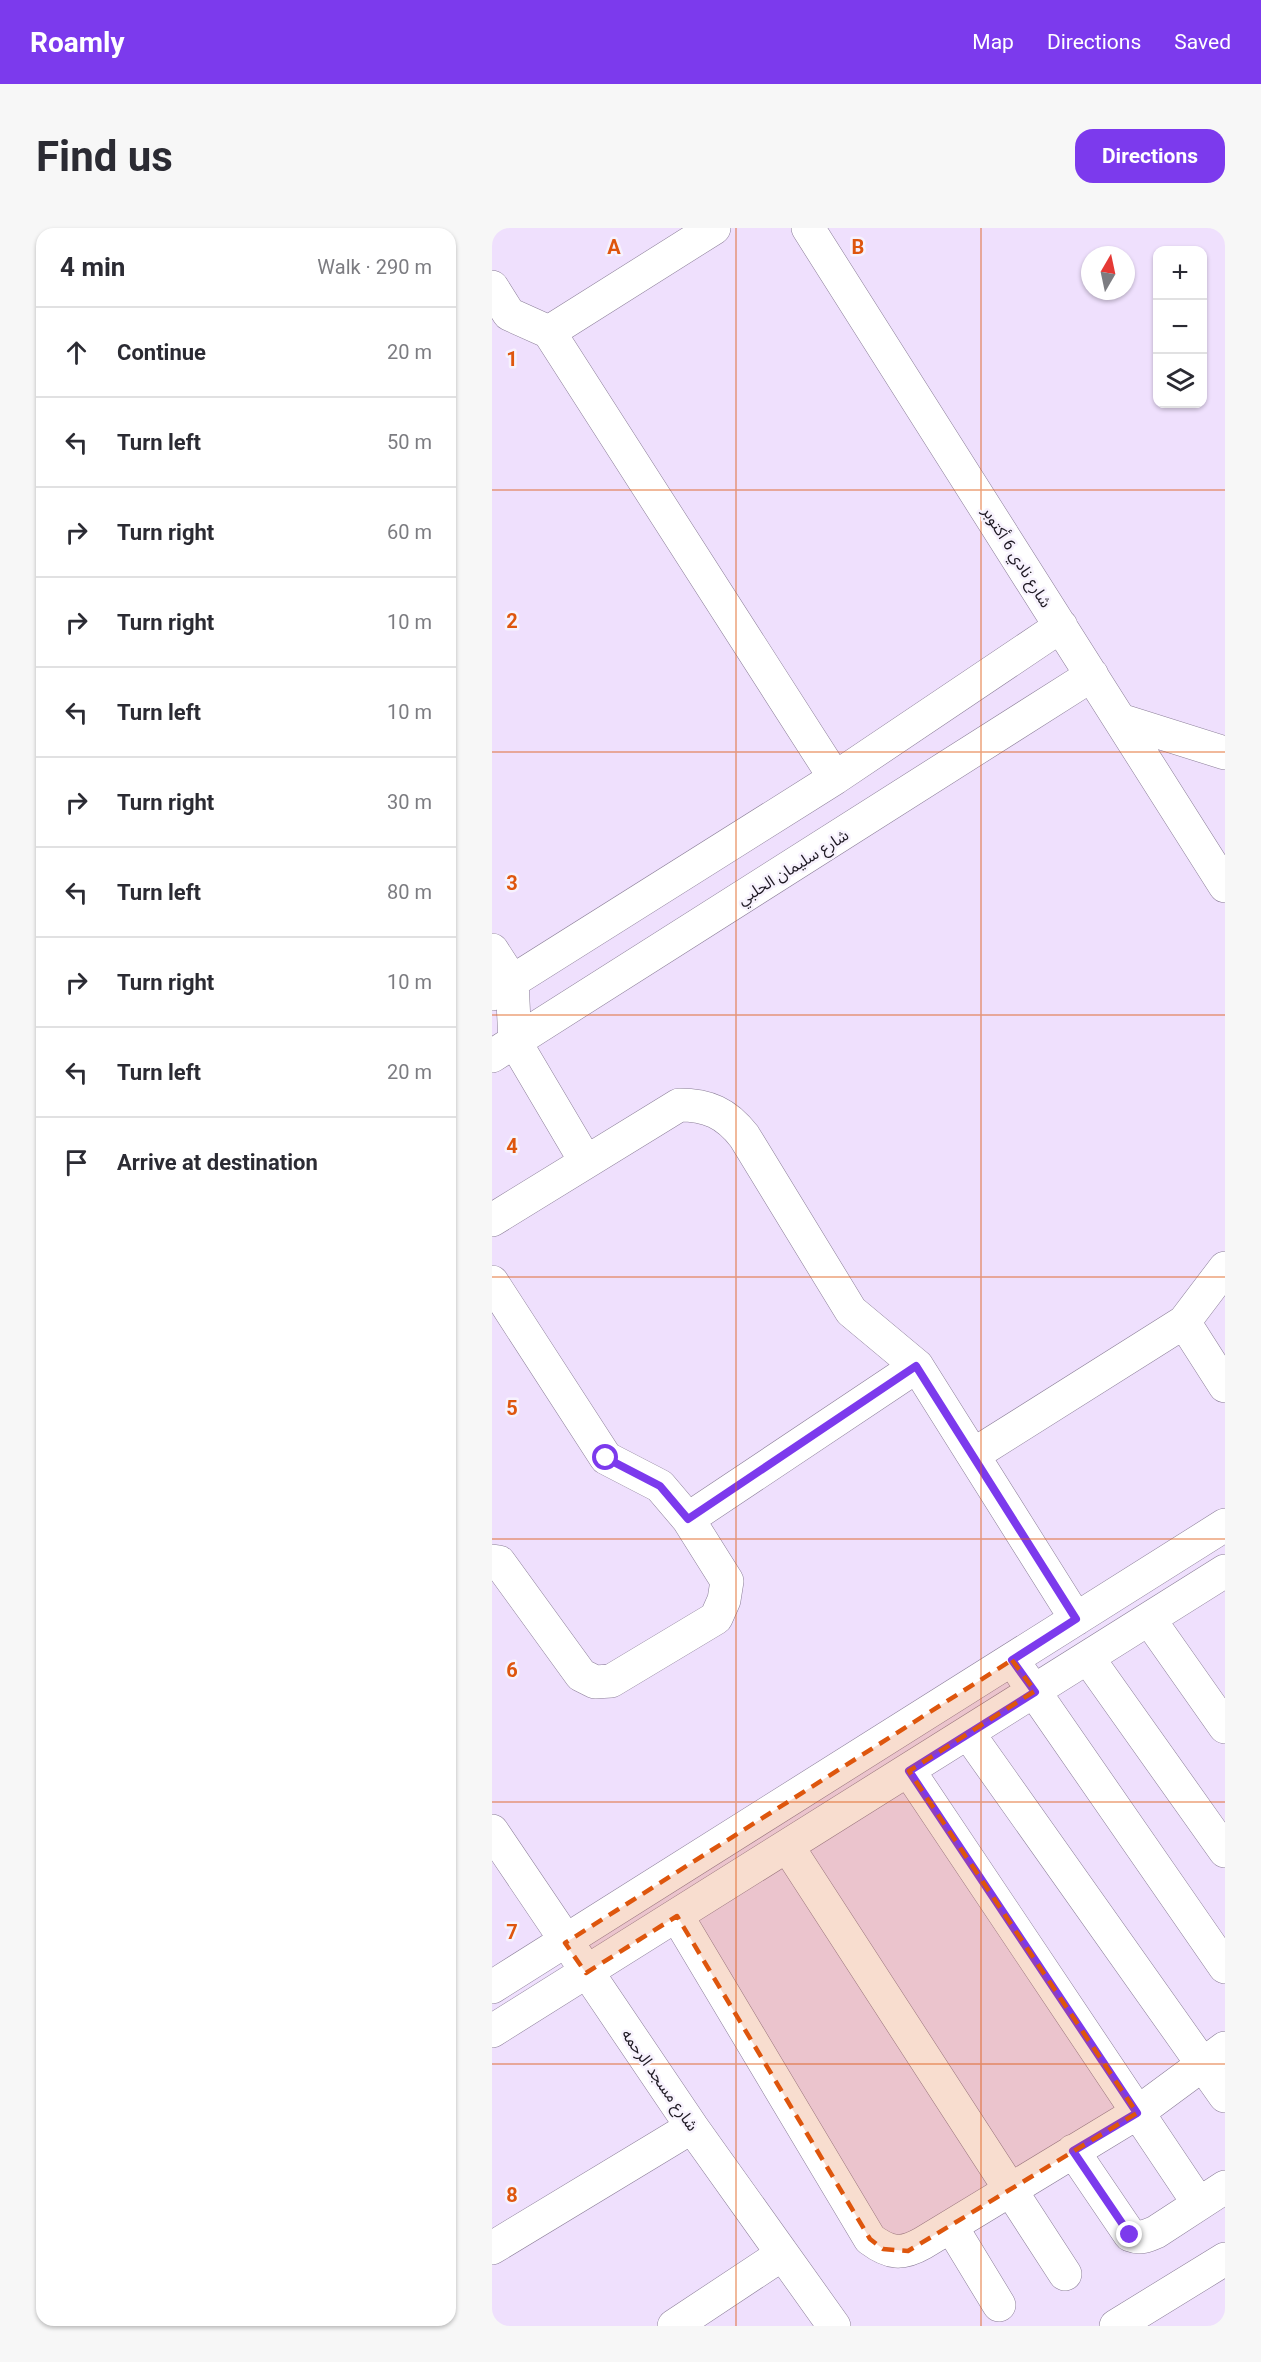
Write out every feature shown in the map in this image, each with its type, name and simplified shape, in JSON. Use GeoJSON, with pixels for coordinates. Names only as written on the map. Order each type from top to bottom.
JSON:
{"type":"FeatureCollection","features":[{"type":"Feature","properties":{"kind":"street"},"geometry":{"type":"LineString","coordinates":[[549,332],[714,228]]}},
{"type":"Feature","properties":{"kind":"street","name":"شارع نادي 6 أكتوبر"},"geometry":{"type":"LineString","coordinates":[[808,228],[1225,886]]}},
{"type":"Feature","properties":{"kind":"street"},"geometry":{"type":"LineString","coordinates":[[492,287],[509,314],[549,332],[835,778]]}},
{"type":"Feature","properties":{"kind":"street"},"geometry":{"type":"LineString","coordinates":[[502,987],[835,778],[1060,626]]}},
{"type":"Feature","properties":{"kind":"street","name":"شارع سليمان الحلبي"},"geometry":{"type":"LineString","coordinates":[[503,1049],[1092,675]]}},
{"type":"Feature","properties":{"kind":"street"},"geometry":{"type":"LineString","coordinates":[[1120,720],[1225,753]]}},
{"type":"Feature","properties":{"kind":"street"},"geometry":{"type":"LineString","coordinates":[[492,950],[502,987],[503,1049],[586,1162]]}},
{"type":"Feature","properties":{"kind":"street"},"geometry":{"type":"LineString","coordinates":[[492,1220],[679,1104],[698,1105],[716,1110],[732,1121],[744,1136],[851,1311],[916,1366],[1076,1619]]}},
{"type":"Feature","properties":{"kind":"street"},"geometry":{"type":"LineString","coordinates":[[973,1455],[1184,1322],[1225,1268]]}},
{"type":"Feature","properties":{"kind":"street"},"geometry":{"type":"LineString","coordinates":[[492,1282],[606,1458],[660,1486],[688,1519],[727,1581],[724,1600],[716,1618],[611,1681],[595,1682],[581,1675],[499,1562],[492,1561]]}},
{"type":"Feature","properties":{"kind":"street"},"geometry":{"type":"LineString","coordinates":[[1184,1322],[1225,1386]]}},
{"type":"Feature","properties":{"kind":"street"},"geometry":{"type":"LineString","coordinates":[[688,1519],[916,1366]]}},
{"type":"Feature","properties":{"kind":"street"},"geometry":{"type":"LineString","coordinates":[[492,1987],[1225,1525]]}},
{"type":"Feature","properties":{"kind":"street"},"geometry":{"type":"LineString","coordinates":[[492,2031],[1225,1571]]}},
{"type":"Feature","properties":{"kind":"street"},"geometry":{"type":"LineString","coordinates":[[1149,1619],[1225,1727]]}},
{"type":"Feature","properties":{"kind":"street"},"geometry":{"type":"LineString","coordinates":[[1089,1658],[1225,1851]]}},
{"type":"Feature","properties":{"kind":"street"},"geometry":{"type":"LineString","coordinates":[[1012,1660],[1225,1967]]}},
{"type":"Feature","properties":{"kind":"street"},"geometry":{"type":"LineString","coordinates":[[968,1733],[1215,2056],[1225,2096]]}},
{"type":"Feature","properties":{"kind":"street"},"geometry":{"type":"LineString","coordinates":[[909,1771],[1137,2113],[1212,2196],[1145,2237],[1130,2235],[1073,2151]]}},
{"type":"Feature","properties":{"kind":"street","name":"شارع مسجد الرحمه"},"geometry":{"type":"LineString","coordinates":[[492,1831],[692,2127],[834,2326]]}},
{"type":"Feature","properties":{"kind":"street"},"geometry":{"type":"LineString","coordinates":[[788,1847],[1065,2274]]}},
{"type":"Feature","properties":{"kind":"street"},"geometry":{"type":"LineString","coordinates":[[677,1916],[870,2239],[883,2249],[895,2253],[908,2251],[1137,2113],[1215,2056]]}},
{"type":"Feature","properties":{"kind":"street"},"geometry":{"type":"LineString","coordinates":[[492,2248],[692,2127]]}},
{"type":"Feature","properties":{"kind":"street"},"geometry":{"type":"LineString","coordinates":[[951,2226],[999,2305]]}},
{"type":"Feature","properties":{"kind":"street"},"geometry":{"type":"LineString","coordinates":[[674,2326],[781,2254]]}},
{"type":"Feature","properties":{"kind":"street"},"geometry":{"type":"LineString","coordinates":[[1116,2326],[1225,2259]]}},
{"type":"Feature","properties":{"kind":"highlighted area"},"geometry":{"type":"Polygon","coordinates":[[[1012,1660],[1035,1691],[909,1771],[1137,2113],[908,2251],[883,2249],[870,2239],[677,1916],[586,1973],[565,1943],[1012,1660]]]}},
{"type":"Feature","properties":{"kind":"route"},"geometry":{"type":"LineString","coordinates":[[606,1458],[637,1472],[660,1486],[688,1519],[916,1366],[1076,1619],[1012,1660],[1035,1692],[909,1771],[1137,2113],[1073,2151],[1130,2235]]}}]}
